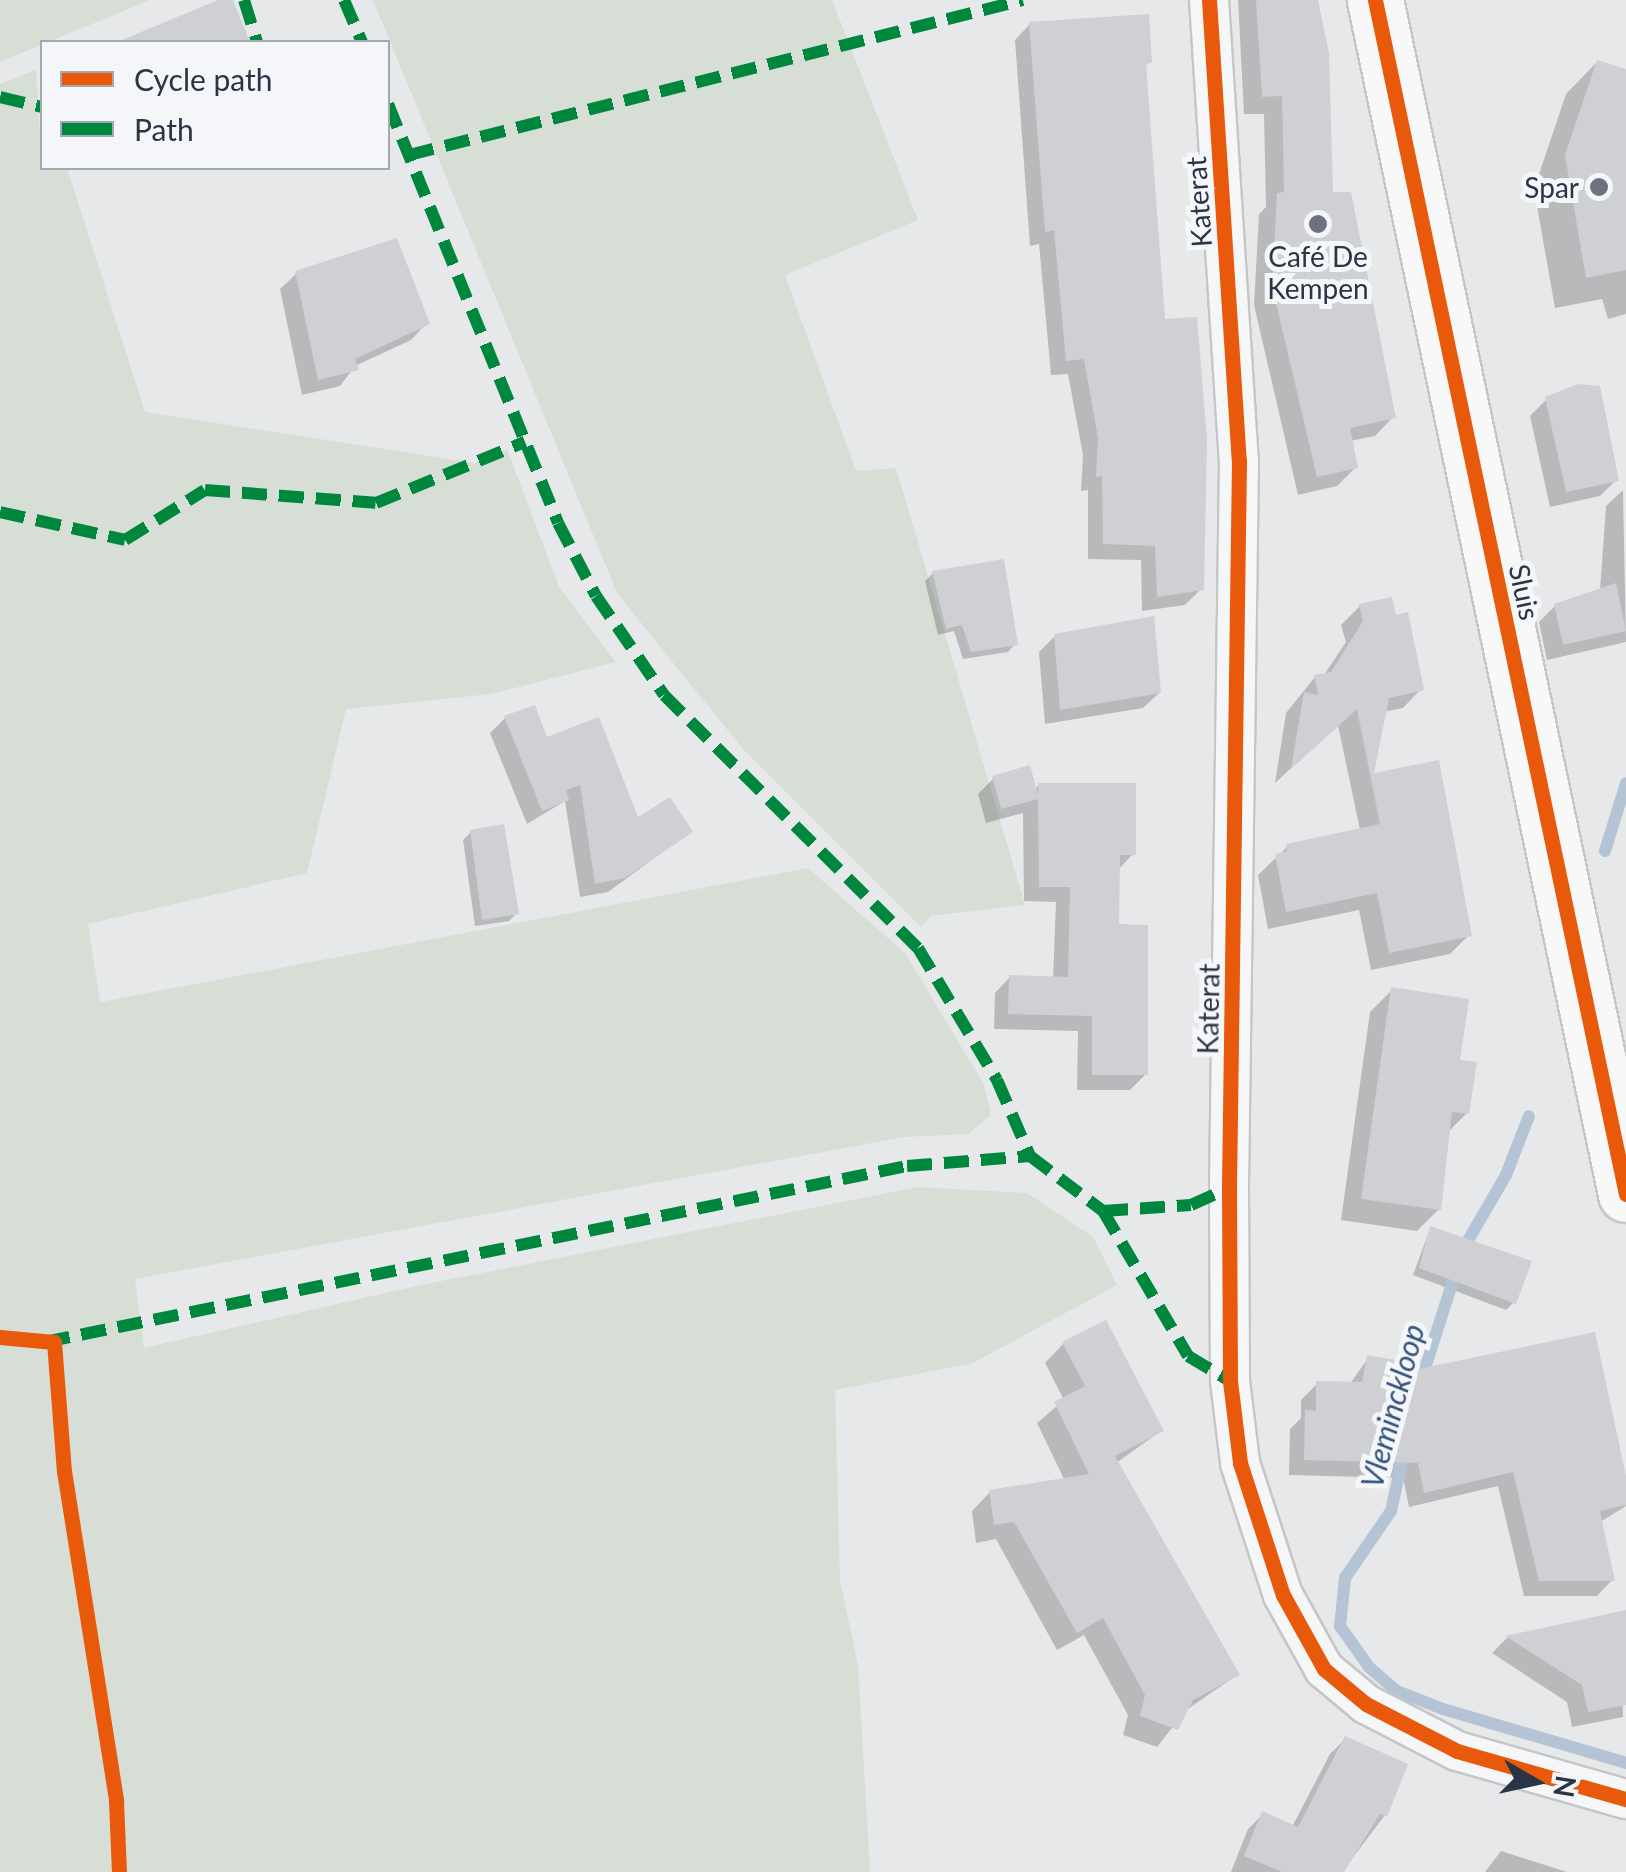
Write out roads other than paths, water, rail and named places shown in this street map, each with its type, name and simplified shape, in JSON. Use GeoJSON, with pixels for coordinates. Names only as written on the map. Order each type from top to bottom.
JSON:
{"type":"FeatureCollection","features":[{"type":"Feature","properties":{"kind":"street","name":"Katerat"},"geometry":{"type":"LineString","coordinates":[[1209,0],[1238,461],[1229,1188],[1230,1381],[1240,1463],[1283,1594],[1324,1669],[1366,1704],[1457,1751],[1626,1799]]}},
{"type":"Feature","properties":{"kind":"street","name":"Sluis"},"geometry":{"type":"LineString","coordinates":[[1375,0],[1626,1194]]}},
{"type":"Feature","properties":{"kind":"waterway","name":"Vleminckloop"},"geometry":{"type":"LineString","coordinates":[[1605,851],[1626,783]]}},
{"type":"Feature","properties":{"kind":"waterway","name":"Vleminckloop"},"geometry":{"type":"LineString","coordinates":[[1420,1384],[1463,1249],[1506,1175],[1529,1116]]}},
{"type":"Feature","properties":{"kind":"waterway","name":"Vleminckloop"},"geometry":{"type":"LineString","coordinates":[[1405,1447],[1391,1511],[1345,1578],[1340,1626],[1369,1667],[1397,1691],[1443,1709],[1626,1763]]}},
{"type":"Feature","properties":{"kind":"place","name":"Spar"},"geometry":{"type":"Point","coordinates":[1599,187]}},
{"type":"Feature","properties":{"kind":"place","name":"Café De Kempen"},"geometry":{"type":"Point","coordinates":[1318,224]}}]}
